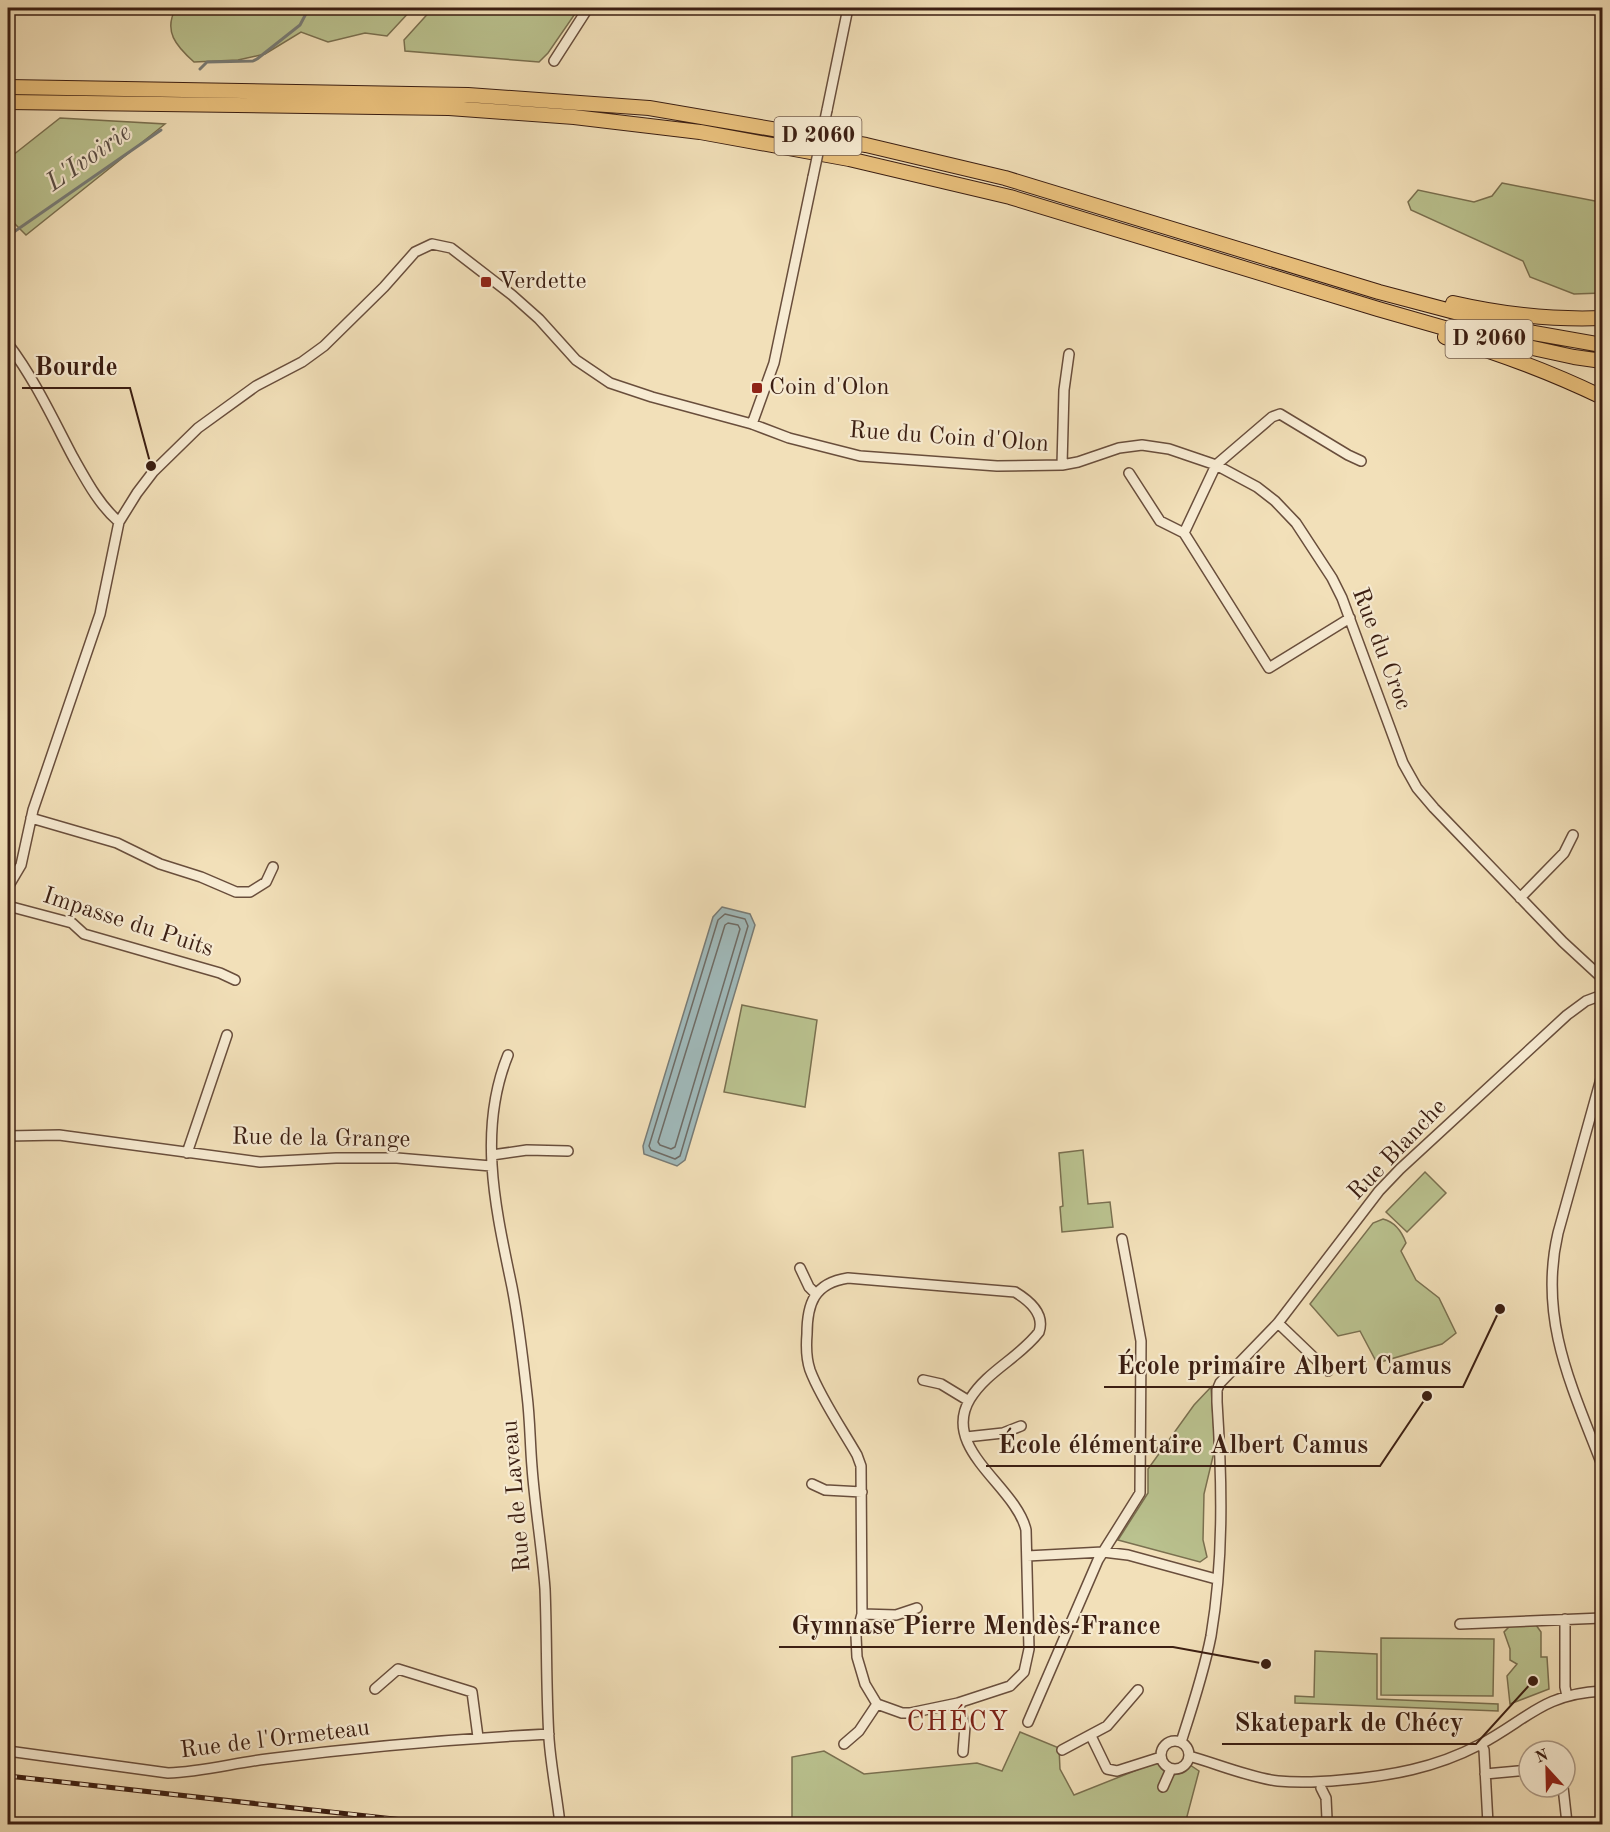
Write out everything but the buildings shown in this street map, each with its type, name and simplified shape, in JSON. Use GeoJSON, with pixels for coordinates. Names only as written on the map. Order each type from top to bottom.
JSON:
{"type":"FeatureCollection","features":[{"type":"Feature","properties":{"kind":"highway","name":"D 2060"},"geometry":{"type":"LineString","coordinates":[[8,87],[468,95],[649,108],[866,146],[1005,178],[1312,272],[1475,318],[1534,333],[1602,345]]}},
{"type":"Feature","properties":{"kind":"highway","name":"D 2060"},"geometry":{"type":"LineString","coordinates":[[8,102],[449,108],[574,117],[700,132],[849,159],[1010,196],[1455,331],[1602,361]]}},
{"type":"Feature","properties":{"kind":"highway"},"geometry":{"type":"LineString","coordinates":[[1312,272],[1372,283],[1428,298],[1494,311],[1569,318],[1602,318]]}},
{"type":"Feature","properties":{"kind":"highway"},"geometry":{"type":"LineString","coordinates":[[1378,309],[1418,329],[1568,380],[1602,397]]}},
{"type":"Feature","properties":{"kind":"street"},"geometry":{"type":"LineString","coordinates":[[554,61],[588,8]]}},
{"type":"Feature","properties":{"kind":"street"},"geometry":{"type":"LineString","coordinates":[[752,424],[776,352],[848,8]]}},
{"type":"Feature","properties":{"kind":"street","name":"Rue du Coin d'Olon"},"geometry":{"type":"LineString","coordinates":[[119,522],[153,472],[178,445],[256,386],[302,362],[324,346],[384,287],[415,252],[426,246],[438,244],[451,248],[512,295],[576,360],[610,383],[752,424],[789,438],[860,456],[997,466],[1062,465]]}},
{"type":"Feature","properties":{"kind":"street"},"geometry":{"type":"LineString","coordinates":[[8,344],[28,374],[92,489],[105,508],[119,522],[100,614],[31,818],[21,865],[10,876],[8,888]]}},
{"type":"Feature","properties":{"kind":"street"},"geometry":{"type":"LineString","coordinates":[[1062,465],[1064,390],[1069,354]]}},
{"type":"Feature","properties":{"kind":"street"},"geometry":{"type":"LineString","coordinates":[[1184,532],[1216,465],[1272,417],[1280,414],[1361,461]]}},
{"type":"Feature","properties":{"kind":"street","name":"Rue du Croc"},"geometry":{"type":"LineString","coordinates":[[1062,465],[1119,448],[1142,445],[1169,450],[1216,465],[1257,487],[1275,501],[1296,523],[1332,578],[1350,618],[1403,763],[1417,788],[1563,942],[1602,978]]}},
{"type":"Feature","properties":{"kind":"street"},"geometry":{"type":"LineString","coordinates":[[1129,473],[1160,521],[1184,532],[1269,668],[1350,618]]}},
{"type":"Feature","properties":{"kind":"street"},"geometry":{"type":"LineString","coordinates":[[31,818],[117,843],[159,864],[236,892],[250,892],[266,882],[273,867]]}},
{"type":"Feature","properties":{"kind":"street"},"geometry":{"type":"LineString","coordinates":[[1520,897],[1564,853],[1573,836]]}},
{"type":"Feature","properties":{"kind":"street","name":"Impasse du Puits"},"geometry":{"type":"LineString","coordinates":[[8,906],[72,923],[84,934],[220,973],[234,980]]}},
{"type":"Feature","properties":{"kind":"street","name":"Rue Blanche"},"geometry":{"type":"LineString","coordinates":[[1216,1579],[1220,1553],[1221,1484],[1217,1390],[1220,1383],[1278,1323],[1379,1191],[1400,1169],[1567,1015],[1586,1001],[1602,995]]}},
{"type":"Feature","properties":{"kind":"street"},"geometry":{"type":"LineString","coordinates":[[187,1153],[227,1035]]}},
{"type":"Feature","properties":{"kind":"street","name":"Rue de Laveau"},"geometry":{"type":"LineString","coordinates":[[508,1055],[500,1075],[491,1118],[491,1166],[502,1242],[518,1318],[528,1397],[532,1469],[545,1588],[549,1734],[560,1824]]}},
{"type":"Feature","properties":{"kind":"street"},"geometry":{"type":"LineString","coordinates":[[1602,1075],[1553,1253],[1551,1290],[1557,1340],[1602,1465]]}},
{"type":"Feature","properties":{"kind":"street","name":"Rue de la Grange"},"geometry":{"type":"LineString","coordinates":[[8,1136],[59,1135],[260,1162],[397,1158],[491,1166]]}},
{"type":"Feature","properties":{"kind":"street"},"geometry":{"type":"LineString","coordinates":[[492,1155],[527,1150],[568,1151]]}},
{"type":"Feature","properties":{"kind":"street"},"geometry":{"type":"LineString","coordinates":[[1028,1722],[1094,1570],[1140,1493],[1141,1341],[1122,1239]]}},
{"type":"Feature","properties":{"kind":"street"},"geometry":{"type":"LineString","coordinates":[[800,1268],[809,1287],[816,1293]]}},
{"type":"Feature","properties":{"kind":"street"},"geometry":{"type":"LineString","coordinates":[[848,1278],[1003,1290],[1015,1292],[1024,1297],[1040,1316],[1039,1332],[991,1375],[969,1401],[963,1420],[966,1437],[979,1463],[1012,1500],[1023,1519],[1027,1556],[1029,1649],[1024,1672],[1010,1686],[958,1703],[902,1713],[877,1704],[866,1684],[857,1657],[856,1636],[862,1614],[861,1466],[814,1378],[808,1362],[807,1312],[816,1293],[830,1283],[848,1278]]}},
{"type":"Feature","properties":{"kind":"street"},"geometry":{"type":"LineString","coordinates":[[1278,1323],[1328,1371]]}},
{"type":"Feature","properties":{"kind":"street"},"geometry":{"type":"LineString","coordinates":[[923,1380],[941,1384],[969,1401]]}},
{"type":"Feature","properties":{"kind":"street"},"geometry":{"type":"LineString","coordinates":[[966,1437],[1003,1433],[1021,1426]]}},
{"type":"Feature","properties":{"kind":"street"},"geometry":{"type":"LineString","coordinates":[[812,1484],[825,1490],[862,1492]]}},
{"type":"Feature","properties":{"kind":"street"},"geometry":{"type":"LineString","coordinates":[[1027,1556],[1103,1552],[1128,1555],[1216,1579],[1210,1637],[1181,1742]]}},
{"type":"Feature","properties":{"kind":"street"},"geometry":{"type":"LineString","coordinates":[[862,1614],[896,1614],[917,1608]]}},
{"type":"Feature","properties":{"kind":"street"},"geometry":{"type":"LineString","coordinates":[[1460,1624],[1602,1618]]}},
{"type":"Feature","properties":{"kind":"street"},"geometry":{"type":"LineString","coordinates":[[1565,1619],[1567,1696]]}},
{"type":"Feature","properties":{"kind":"street"},"geometry":{"type":"LineString","coordinates":[[375,1689],[398,1669],[472,1692],[477,1737]]}},
{"type":"Feature","properties":{"kind":"street"},"geometry":{"type":"LineString","coordinates":[[1062,1750],[1112,1723],[1137,1690]]}},
{"type":"Feature","properties":{"kind":"street"},"geometry":{"type":"LineString","coordinates":[[1189,1756],[1277,1781],[1321,1782],[1396,1775],[1456,1756],[1481,1744],[1537,1708],[1567,1696],[1602,1691]]}},
{"type":"Feature","properties":{"kind":"street"},"geometry":{"type":"LineString","coordinates":[[958,1703],[965,1726],[963,1752]]}},
{"type":"Feature","properties":{"kind":"street"},"geometry":{"type":"LineString","coordinates":[[844,1744],[859,1731],[877,1704]]}},
{"type":"Feature","properties":{"kind":"street","name":"Rue de l'Ormeteau"},"geometry":{"type":"LineString","coordinates":[[8,1751],[168,1773],[184,1773],[277,1757],[477,1737],[549,1734]]}},
{"type":"Feature","properties":{"kind":"street"},"geometry":{"type":"LineString","coordinates":[[1091,1736],[1107,1769],[1117,1771],[1156,1759],[1164,1745],[1174,1741],[1181,1742],[1188,1749],[1188,1761],[1181,1768],[1171,1769],[1156,1759]]}},
{"type":"Feature","properties":{"kind":"street"},"geometry":{"type":"LineString","coordinates":[[1481,1744],[1484,1750],[1488,1824]]}},
{"type":"Feature","properties":{"kind":"street"},"geometry":{"type":"LineString","coordinates":[[1163,1787],[1171,1769]]}},
{"type":"Feature","properties":{"kind":"street"},"geometry":{"type":"LineString","coordinates":[[1485,1774],[1517,1771]]}},
{"type":"Feature","properties":{"kind":"street"},"geometry":{"type":"LineString","coordinates":[[1321,1788],[1326,1798],[1327,1819]]}},
{"type":"Feature","properties":{"kind":"street"},"geometry":{"type":"LineString","coordinates":[[1564,1799],[1567,1823],[1570,1824]]}},
{"type":"Feature","properties":{"kind":"green space"},"geometry":{"type":"Polygon","coordinates":[[[176,8],[413,8],[387,36],[365,33],[328,42],[301,32],[265,54],[238,60],[194,62],[173,38],[171,24],[176,8]]]}},
{"type":"Feature","properties":{"kind":"green space"},"geometry":{"type":"Polygon","coordinates":[[[433,8],[579,8],[548,53],[539,62],[405,51],[404,40],[433,8]]]}},
{"type":"Feature","properties":{"kind":"green space"},"geometry":{"type":"Polygon","coordinates":[[[60,118],[165,124],[26,235],[8,217],[8,159],[60,118]]]}},
{"type":"Feature","properties":{"kind":"green space"},"geometry":{"type":"Polygon","coordinates":[[[1502,183],[1595,201],[1602,199],[1602,293],[1574,294],[1530,277],[1523,261],[1411,210],[1408,202],[1418,190],[1474,202],[1492,196],[1502,183]]]}},
{"type":"Feature","properties":{"kind":"green space"},"geometry":{"type":"Polygon","coordinates":[[[742,1005],[817,1020],[805,1107],[724,1092],[742,1005]]]}},
{"type":"Feature","properties":{"kind":"green space"},"geometry":{"type":"Polygon","coordinates":[[[1083,1150],[1088,1204],[1110,1202],[1113,1227],[1062,1232],[1060,1207],[1063,1206],[1059,1153],[1083,1150]]]}},
{"type":"Feature","properties":{"kind":"green space"},"geometry":{"type":"Polygon","coordinates":[[[1425,1172],[1446,1193],[1407,1232],[1386,1212],[1425,1172]]]}},
{"type":"Feature","properties":{"kind":"green space"},"geometry":{"type":"Polygon","coordinates":[[[1383,1219],[1391,1222],[1400,1231],[1406,1243],[1401,1251],[1416,1280],[1439,1298],[1456,1333],[1442,1344],[1377,1363],[1360,1331],[1338,1336],[1310,1304],[1373,1223],[1383,1219]]]}},
{"type":"Feature","properties":{"kind":"green space"},"geometry":{"type":"Polygon","coordinates":[[[1211,1387],[1215,1448],[1204,1494],[1203,1540],[1207,1557],[1200,1562],[1118,1540],[1148,1493],[1148,1469],[1194,1405],[1211,1387]]]}},
{"type":"Feature","properties":{"kind":"green space"},"geometry":{"type":"Polygon","coordinates":[[[1536,1625],[1541,1632],[1541,1657],[1547,1657],[1549,1689],[1510,1704],[1507,1676],[1517,1664],[1510,1660],[1510,1649],[1504,1632],[1510,1626],[1536,1625]]]}},
{"type":"Feature","properties":{"kind":"green space"},"geometry":{"type":"Polygon","coordinates":[[[1381,1638],[1494,1639],[1493,1696],[1381,1695],[1381,1638]]]}},
{"type":"Feature","properties":{"kind":"green space"},"geometry":{"type":"Polygon","coordinates":[[[1315,1651],[1377,1654],[1377,1699],[1498,1704],[1498,1711],[1295,1703],[1295,1696],[1314,1697],[1315,1651]]]}},
{"type":"Feature","properties":{"kind":"green space"},"geometry":{"type":"Polygon","coordinates":[[[1020,1732],[1059,1748],[1060,1769],[1074,1795],[1157,1762],[1164,1770],[1174,1775],[1185,1771],[1190,1765],[1199,1771],[1185,1824],[792,1824],[792,1757],[824,1751],[864,1774],[977,1763],[1002,1771],[1020,1732]]]}},
{"type":"Feature","properties":{"kind":"water"},"geometry":{"type":"Polygon","coordinates":[[[722,907],[750,914],[755,925],[685,1160],[677,1166],[644,1154],[643,1146],[713,917],[722,907]]]}},
{"type":"Feature","properties":{"kind":"waterway","name":"L'Ivoirie"},"geometry":{"type":"LineString","coordinates":[[200,69],[207,62],[257,59],[300,25],[309,8]]}},
{"type":"Feature","properties":{"kind":"waterway","name":"L'Ivoirie"},"geometry":{"type":"LineString","coordinates":[[8,236],[161,130]]}},
{"type":"Feature","properties":{"kind":"railway"},"geometry":{"type":"LineString","coordinates":[[8,1776],[439,1824]]}},
{"type":"Feature","properties":{"kind":"place","name":"Verdette"},"geometry":{"type":"Point","coordinates":[486,282]}},
{"type":"Feature","properties":{"kind":"place","name":"Coin d'Olon"},"geometry":{"type":"Point","coordinates":[757,388]}},
{"type":"Feature","properties":{"kind":"place","name":"Bourde"},"geometry":{"type":"Point","coordinates":[151,466]}},
{"type":"Feature","properties":{"kind":"place","name":"École primaire Albert Camus"},"geometry":{"type":"Point","coordinates":[1500,1309]}},
{"type":"Feature","properties":{"kind":"place","name":"École élémentaire Albert Camus"},"geometry":{"type":"Point","coordinates":[1427,1396]}},
{"type":"Feature","properties":{"kind":"place","name":"Gymnase Pierre Mendès-France"},"geometry":{"type":"Point","coordinates":[1266,1664]}},
{"type":"Feature","properties":{"kind":"place","name":"Skatepark de Chécy"},"geometry":{"type":"Point","coordinates":[1533,1681]}},
{"type":"Feature","properties":{"kind":"district","name":"CHÉCY"},"geometry":{"type":"Point","coordinates":[958,1722]}}]}
